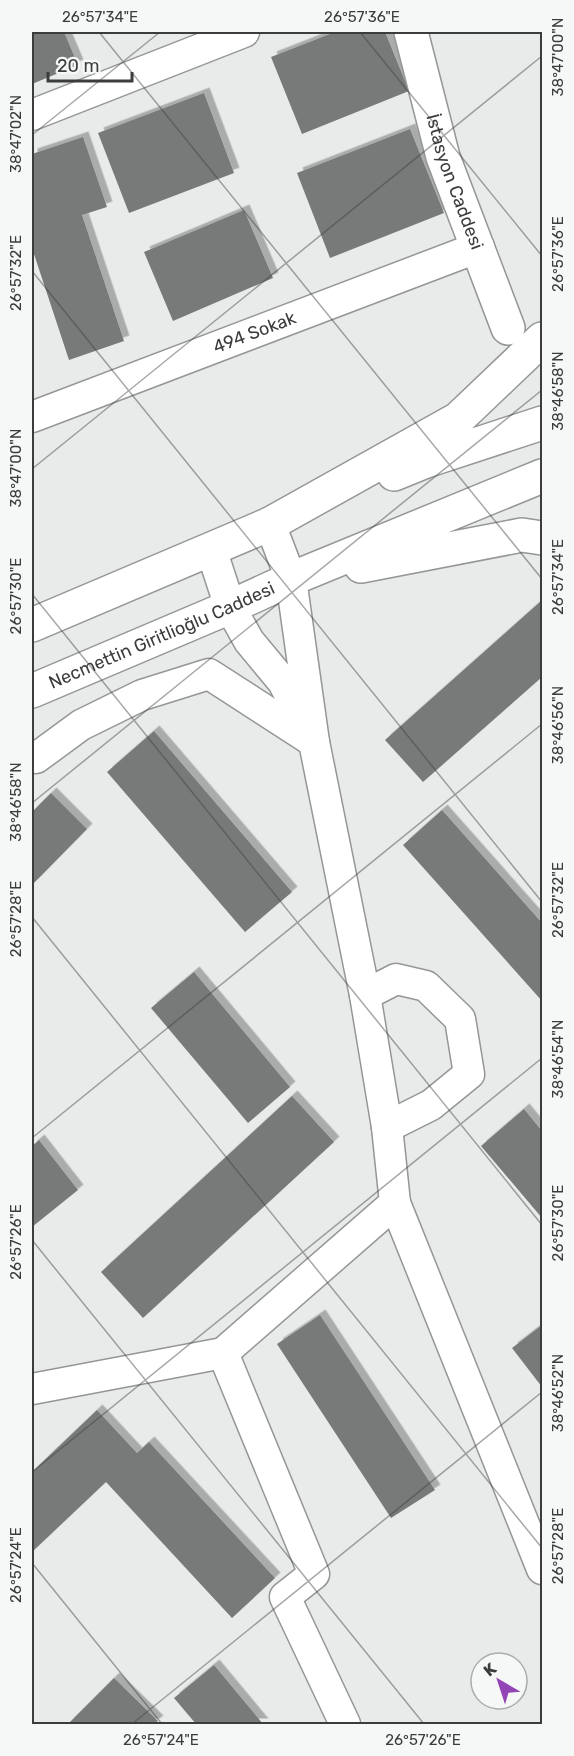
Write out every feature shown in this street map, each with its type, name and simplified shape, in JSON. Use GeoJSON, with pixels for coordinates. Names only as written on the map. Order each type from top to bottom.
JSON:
{"type":"FeatureCollection","features":[{"type":"Feature","properties":{"kind":"main road","name":"İstasyon Caddesi"},"geometry":{"type":"LineString","coordinates":[[411,32],[443,157],[508,328]]}},
{"type":"Feature","properties":{"kind":"main road"},"geometry":{"type":"LineString","coordinates":[[270,524],[458,419],[543,339]]}},
{"type":"Feature","properties":{"kind":"main road"},"geometry":{"type":"LineString","coordinates":[[32,625],[426,461],[543,423]]}},
{"type":"Feature","properties":{"kind":"main road"},"geometry":{"type":"LineString","coordinates":[[291,579],[543,476]]}},
{"type":"Feature","properties":{"kind":"main road"},"geometry":{"type":"LineString","coordinates":[[291,579],[522,535],[543,538]]}},
{"type":"Feature","properties":{"kind":"main road","name":"Necmettin Giritlioğlu Caddesi"},"geometry":{"type":"LineString","coordinates":[[32,691],[291,579]]}},
{"type":"Feature","properties":{"kind":"street"},"geometry":{"type":"LineString","coordinates":[[32,115],[244,32]]}},
{"type":"Feature","properties":{"kind":"street","name":"494 Sokak"},"geometry":{"type":"LineString","coordinates":[[32,417],[478,247]]}},
{"type":"Feature","properties":{"kind":"street"},"geometry":{"type":"LineString","coordinates":[[270,524],[291,579],[314,742],[365,995],[387,1126],[395,1203],[543,1569]]}},
{"type":"Feature","properties":{"kind":"street"},"geometry":{"type":"LineString","coordinates":[[211,549],[230,607],[249,641],[283,682],[314,742]]}},
{"type":"Feature","properties":{"kind":"street"},"geometry":{"type":"LineString","coordinates":[[33,753],[81,725],[142,695],[209,674],[314,742]]}},
{"type":"Feature","properties":{"kind":"street"},"geometry":{"type":"LineString","coordinates":[[365,995],[396,979],[426,986],[460,1019],[469,1074],[431,1104],[387,1126]]}},
{"type":"Feature","properties":{"kind":"street"},"geometry":{"type":"LineString","coordinates":[[32,1389],[223,1353],[395,1203]]}},
{"type":"Feature","properties":{"kind":"street"},"geometry":{"type":"LineString","coordinates":[[223,1353],[314,1574],[285,1597],[345,1725]]}},
{"type":"Feature","properties":{"kind":"building"},"geometry":{"type":"Polygon","coordinates":[[[32,32],[64,32],[78,65],[32,84],[32,32]]]}},
{"type":"Feature","properties":{"kind":"building"},"geometry":{"type":"Polygon","coordinates":[[[335,32],[385,32],[409,91],[302,134],[271,57],[335,32]]]}},
{"type":"Feature","properties":{"kind":"building"},"geometry":{"type":"Polygon","coordinates":[[[204,93],[234,173],[129,213],[98,133],[204,93]]]}},
{"type":"Feature","properties":{"kind":"building"},"geometry":{"type":"Polygon","coordinates":[[[410,129],[444,213],[330,258],[297,173],[410,129]]]}},
{"type":"Feature","properties":{"kind":"building"},"geometry":{"type":"Polygon","coordinates":[[[83,137],[107,207],[82,215],[124,341],[69,360],[32,248],[32,154],[83,137]]]}},
{"type":"Feature","properties":{"kind":"building"},"geometry":{"type":"Polygon","coordinates":[[[244,210],[273,278],[173,321],[144,252],[244,210]]]}},
{"type":"Feature","properties":{"kind":"building"},"geometry":{"type":"Polygon","coordinates":[[[540,602],[542,605],[542,677],[423,782],[385,740],[540,602]]]}},
{"type":"Feature","properties":{"kind":"building"},"geometry":{"type":"Polygon","coordinates":[[[154,731],[292,892],[245,932],[107,772],[154,731]]]}},
{"type":"Feature","properties":{"kind":"building"},"geometry":{"type":"Polygon","coordinates":[[[51,793],[87,829],[32,885],[32,812],[51,793]]]}},
{"type":"Feature","properties":{"kind":"building"},"geometry":{"type":"Polygon","coordinates":[[[442,810],[542,923],[542,1001],[403,845],[442,810]]]}},
{"type":"Feature","properties":{"kind":"building"},"geometry":{"type":"Polygon","coordinates":[[[194,972],[290,1087],[248,1123],[151,1008],[194,972]]]}},
{"type":"Feature","properties":{"kind":"building"},"geometry":{"type":"Polygon","coordinates":[[[292,1096],[334,1142],[143,1318],[101,1272],[292,1096]]]}},
{"type":"Feature","properties":{"kind":"building"},"geometry":{"type":"Polygon","coordinates":[[[524,1109],[542,1131],[542,1218],[481,1146],[524,1109]]]}},
{"type":"Feature","properties":{"kind":"building"},"geometry":{"type":"Polygon","coordinates":[[[39,1140],[78,1190],[32,1227],[32,1146],[39,1140]]]}},
{"type":"Feature","properties":{"kind":"building"},"geometry":{"type":"Polygon","coordinates":[[[320,1315],[435,1490],[391,1518],[277,1344],[320,1315]]]}},
{"type":"Feature","properties":{"kind":"building"},"geometry":{"type":"Polygon","coordinates":[[[542,1325],[542,1387],[512,1348],[542,1325]]]}},
{"type":"Feature","properties":{"kind":"building"},"geometry":{"type":"Polygon","coordinates":[[[97,1410],[137,1453],[149,1442],[275,1578],[232,1618],[106,1482],[32,1552],[32,1472],[97,1410]]]}},
{"type":"Feature","properties":{"kind":"building"},"geometry":{"type":"Polygon","coordinates":[[[214,1665],[263,1724],[196,1724],[174,1698],[214,1665]]]}},
{"type":"Feature","properties":{"kind":"building"},"geometry":{"type":"Polygon","coordinates":[[[114,1678],[158,1721],[154,1724],[68,1724],[114,1678]]]}}]}
